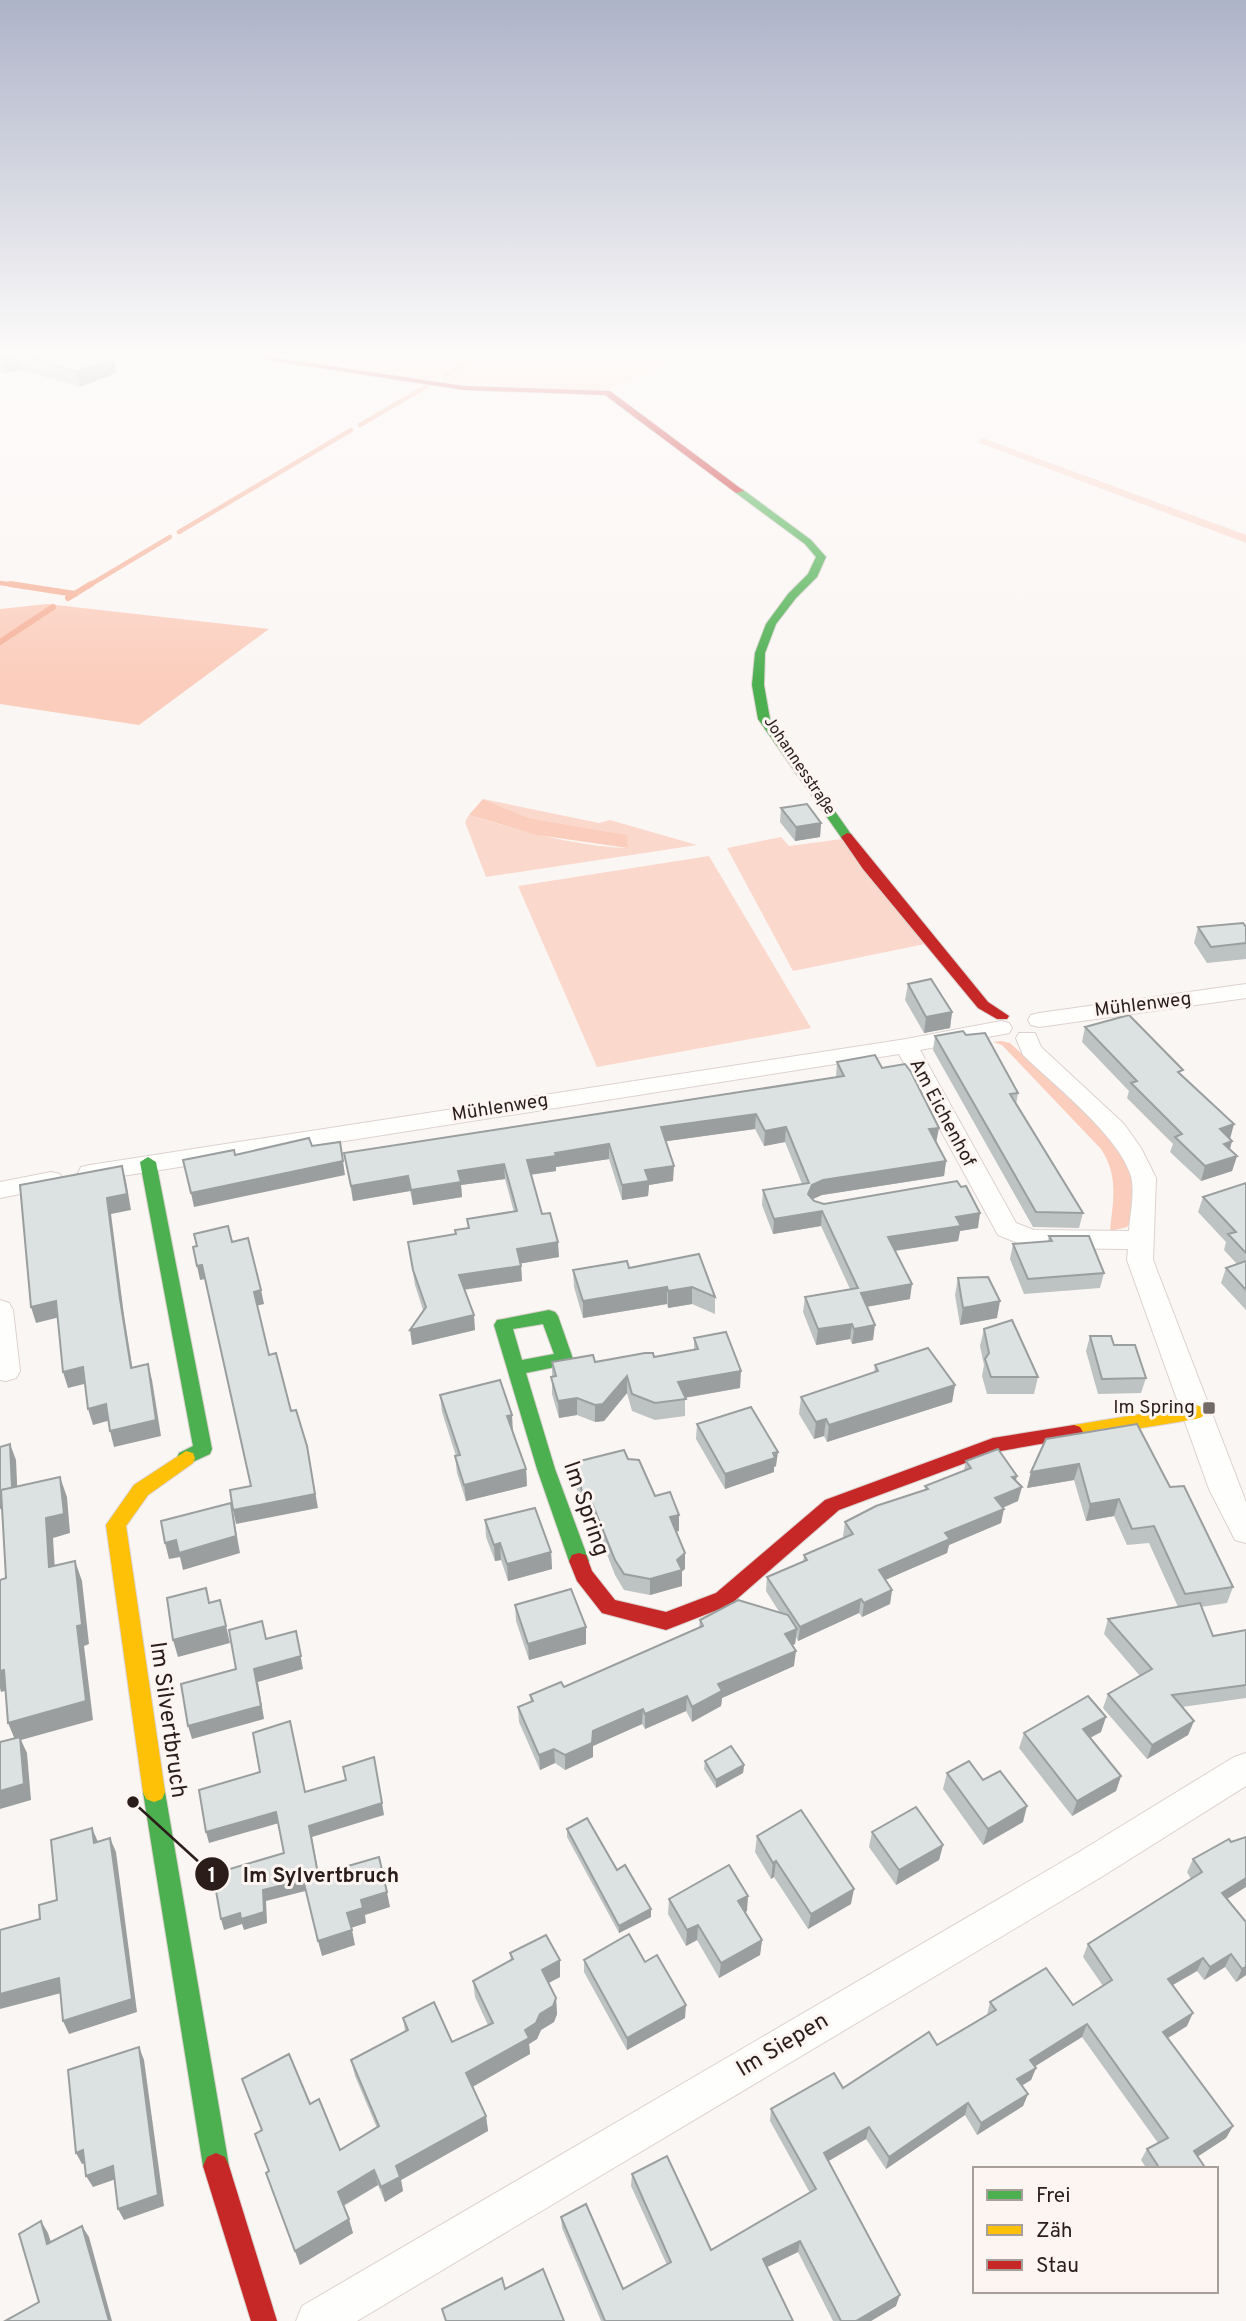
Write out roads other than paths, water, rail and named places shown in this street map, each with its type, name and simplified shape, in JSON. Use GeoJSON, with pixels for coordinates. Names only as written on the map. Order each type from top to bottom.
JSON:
{"type":"FeatureCollection","features":[{"type":"Feature","properties":{"kind":"street","name":"Johannesstraße"},"geometry":{"type":"LineString","coordinates":[[705,465],[808,542],[821,557],[816,575],[793,595],[769,624],[758,658],[759,700],[764,719],[868,866],[982,1005],[1001,1022]]}},
{"type":"Feature","properties":{"kind":"street","name":"Mühlenweg"},"geometry":{"type":"LineString","coordinates":[[0,1190],[148,1162],[906,1046],[1001,1022],[1011,1036],[1033,1029],[1246,991]]}},
{"type":"Feature","properties":{"kind":"street"},"geometry":{"type":"LineString","coordinates":[[1033,1029],[1031,1050],[1115,1130],[1129,1148],[1144,1178],[1140,1260],[1224,1489],[1246,1531]]}},
{"type":"Feature","properties":{"kind":"street","name":"Am Eichenhof"},"geometry":{"type":"LineString","coordinates":[[906,1046],[1003,1225],[1031,1239],[1141,1240]]}},
{"type":"Feature","properties":{"kind":"street","name":"Im Silvertbruch"},"geometry":{"type":"LineString","coordinates":[[148,1162],[203,1449],[163,1472],[133,1497],[121,1511],[116,1525],[155,1798],[215,2161],[264,2321]]}},
{"type":"Feature","properties":{"kind":"street","name":"Am Eichenhof"},"geometry":{"type":"LineString","coordinates":[[952,1185],[978,1181]]}},
{"type":"Feature","properties":{"kind":"street"},"geometry":{"type":"LineString","coordinates":[[0,1310],[6,1371]]}},
{"type":"Feature","properties":{"kind":"street","name":"Im Spring"},"geometry":{"type":"LineString","coordinates":[[516,1368],[546,1469],[584,1575],[609,1607],[666,1621],[723,1600],[832,1505],[993,1445],[1196,1412]]}},
{"type":"Feature","properties":{"kind":"street","name":"Im Siepen"},"geometry":{"type":"LineString","coordinates":[[317,2321],[1079,1871],[1246,1768]]}},
{"type":"Feature","properties":{"kind":"waterway"},"geometry":{"type":"LineString","coordinates":[[179,532],[291,465]]}},
{"type":"Feature","properties":{"kind":"waterway"},"geometry":{"type":"LineString","coordinates":[[88,586],[170,537]]}},
{"type":"Feature","properties":{"kind":"waterway"},"geometry":{"type":"LineString","coordinates":[[0,583],[22,586]]}},
{"type":"Feature","properties":{"kind":"waterway"},"geometry":{"type":"LineString","coordinates":[[10,584],[75,594]]}},
{"type":"Feature","properties":{"kind":"waterway"},"geometry":{"type":"LineString","coordinates":[[75,594],[91,584]]}},
{"type":"Feature","properties":{"kind":"waterway"},"geometry":{"type":"LineString","coordinates":[[68,598],[75,594]]}},
{"type":"Feature","properties":{"kind":"waterway"},"geometry":{"type":"LineString","coordinates":[[0,642],[53,607]]}},
{"type":"Feature","properties":{"kind":"place","name":"Im Spring"},"geometry":{"type":"Point","coordinates":[1209,1408]}},
{"type":"Feature","properties":{"kind":"place","name":"Im Sylvertbruch"},"geometry":{"type":"Point","coordinates":[133,1802]}}]}
